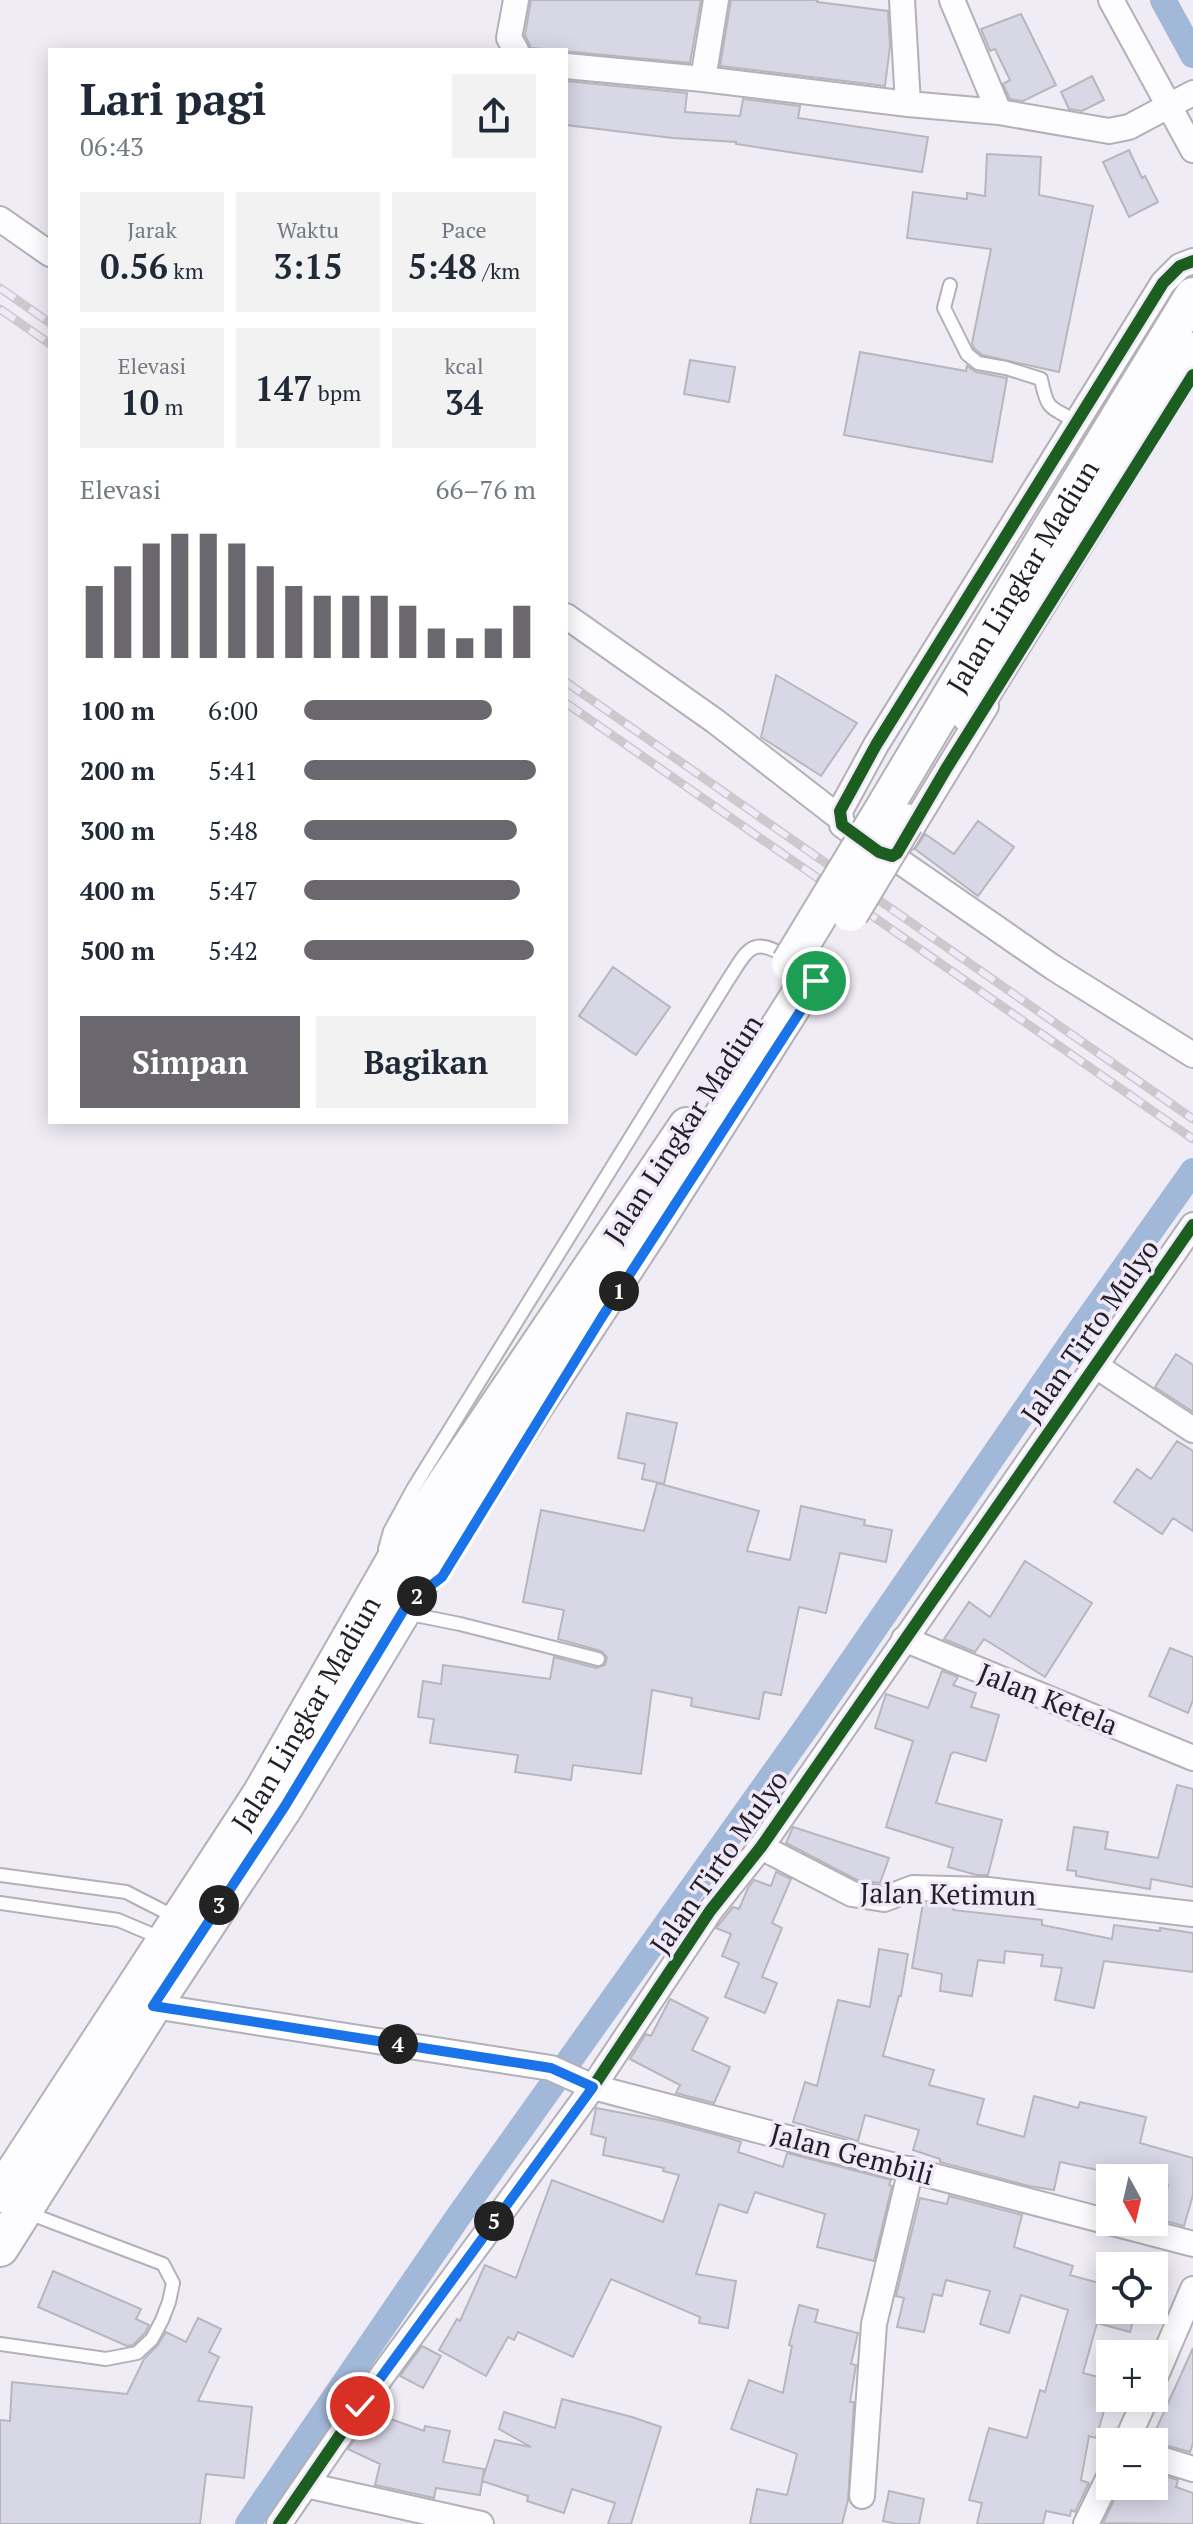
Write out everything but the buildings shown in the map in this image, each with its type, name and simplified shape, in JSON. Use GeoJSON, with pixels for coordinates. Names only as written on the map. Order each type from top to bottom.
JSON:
{"type":"FeatureCollection","features":[{"type":"Feature","properties":{"kind":"main road","name":"Jalan Lingkar Madiun"},"geometry":{"type":"LineString","coordinates":[[8,2201],[153,2006],[285,1806],[409,1584],[687,1126],[842,880],[1034,555],[1193,296]]}},
{"type":"Feature","properties":{"kind":"main road","name":"Jalan Lingkar Madiun"},"geometry":{"type":"LineString","coordinates":[[0,2248],[8,2201],[173,1929],[261,1794],[409,1584],[648,1233],[811,977],[1040,595],[1193,351]]}},
{"type":"Feature","properties":{"kind":"street"},"geometry":{"type":"LineString","coordinates":[[515,48],[509,38],[516,0]]}},
{"type":"Feature","properties":{"kind":"street"},"geometry":{"type":"LineString","coordinates":[[703,79],[716,0]]}},
{"type":"Feature","properties":{"kind":"street"},"geometry":{"type":"LineString","coordinates":[[902,0],[908,104]]}},
{"type":"Feature","properties":{"kind":"street"},"geometry":{"type":"LineString","coordinates":[[952,0],[999,112]]}},
{"type":"Feature","properties":{"kind":"street"},"geometry":{"type":"LineString","coordinates":[[1111,0],[1193,150]]}},
{"type":"Feature","properties":{"kind":"street"},"geometry":{"type":"LineString","coordinates":[[568,66],[999,112],[1109,131],[1129,127],[1193,93]]}},
{"type":"Feature","properties":{"kind":"street"},"geometry":{"type":"LineString","coordinates":[[0,219],[48,253]]}},
{"type":"Feature","properties":{"kind":"street"},"geometry":{"type":"LineString","coordinates":[[1193,261],[1180,266],[1163,283],[876,745],[840,811],[842,825],[879,852],[892,856],[1054,968],[1193,1055]]}},
{"type":"Feature","properties":{"kind":"street"},"geometry":{"type":"LineString","coordinates":[[892,856],[897,853],[946,769],[1193,375]]}},
{"type":"Feature","properties":{"kind":"street"},"geometry":{"type":"LineString","coordinates":[[568,617],[715,721],[840,818]]}},
{"type":"Feature","properties":{"kind":"street","name":"Jalan Tirto Mulyo"},"geometry":{"type":"LineString","coordinates":[[279,2524],[710,1911],[761,1847],[1193,1225]]}},
{"type":"Feature","properties":{"kind":"street"},"geometry":{"type":"LineString","coordinates":[[1096,1366],[1193,1430]]}},
{"type":"Feature","properties":{"kind":"street","name":"Jalan Ketela"},"geometry":{"type":"LineString","coordinates":[[904,1639],[1193,1758]]}},
{"type":"Feature","properties":{"kind":"street","name":"Jalan Ketimun"},"geometry":{"type":"LineString","coordinates":[[761,1847],[852,1894],[884,1899],[913,1888],[988,1890],[1193,1914]]}},
{"type":"Feature","properties":{"kind":"street","name":"Jalan Gembili"},"geometry":{"type":"LineString","coordinates":[[153,2006],[551,2068],[590,2085],[1193,2244]]}},
{"type":"Feature","properties":{"kind":"street"},"geometry":{"type":"LineString","coordinates":[[862,2496],[874,2324],[911,2169]]}},
{"type":"Feature","properties":{"kind":"street"},"geometry":{"type":"LineString","coordinates":[[1168,2347],[1193,2289]]}},
{"type":"Feature","properties":{"kind":"street"},"geometry":{"type":"LineString","coordinates":[[1168,2461],[1193,2469]]}},
{"type":"Feature","properties":{"kind":"street"},"geometry":{"type":"LineString","coordinates":[[306,2485],[481,2524]]}},
{"type":"Feature","properties":{"kind":"street"},"geometry":{"type":"LineString","coordinates":[[1086,2524],[1098,2500]]}},
{"type":"Feature","properties":{"kind":"lane"},"geometry":{"type":"LineString","coordinates":[[950,285],[944,308],[967,354],[978,363],[1041,379],[1045,398],[1052,409],[1076,422]]}},
{"type":"Feature","properties":{"kind":"lane"},"geometry":{"type":"LineString","coordinates":[[490,1499],[602,1317],[815,985],[816,981],[799,965],[772,947],[759,945],[748,950],[726,983],[467,1400],[390,1531],[383,1557],[409,1584],[460,1624],[598,1659]]}},
{"type":"Feature","properties":{"kind":"lane"},"geometry":{"type":"LineString","coordinates":[[0,1875],[126,1892],[173,1929]]}},
{"type":"Feature","properties":{"kind":"lane"},"geometry":{"type":"LineString","coordinates":[[0,1903],[173,1929]]}},
{"type":"Feature","properties":{"kind":"lane"},"geometry":{"type":"LineString","coordinates":[[0,2344],[106,2359],[137,2353],[152,2339],[162,2320],[173,2283],[163,2264],[8,2201]]}},
{"type":"Feature","properties":{"kind":"waterway"},"geometry":{"type":"LineString","coordinates":[[1163,0],[1193,55]]}},
{"type":"Feature","properties":{"kind":"waterway"},"geometry":{"type":"LineString","coordinates":[[248,2524],[458,2217],[806,1728],[1193,1171]]}},
{"type":"Feature","properties":{"kind":"railway"},"geometry":{"type":"LineString","coordinates":[[0,288],[48,322]]}},
{"type":"Feature","properties":{"kind":"railway"},"geometry":{"type":"LineString","coordinates":[[0,309],[48,343]]}},
{"type":"Feature","properties":{"kind":"railway"},"geometry":{"type":"LineString","coordinates":[[568,683],[1193,1119]]}},
{"type":"Feature","properties":{"kind":"railway"},"geometry":{"type":"LineString","coordinates":[[568,704],[1193,1139]]}},
{"type":"Feature","properties":{"kind":"cycle path"},"geometry":{"type":"LineString","coordinates":[[1193,261],[1180,266],[1163,283],[876,745],[840,811],[842,825],[879,852],[892,856],[897,853],[946,769],[1193,375]]}},
{"type":"Feature","properties":{"kind":"cycle path"},"geometry":{"type":"LineString","coordinates":[[279,2524],[360,2406],[593,2087],[710,1911],[761,1847],[1193,1225]]}},
{"type":"Feature","properties":{"kind":"route"},"geometry":{"type":"LineString","coordinates":[[360,2406],[593,2087],[551,2068],[153,2006],[285,1806],[408,1603],[442,1577],[602,1317],[805,1004],[816,981]]}}]}
